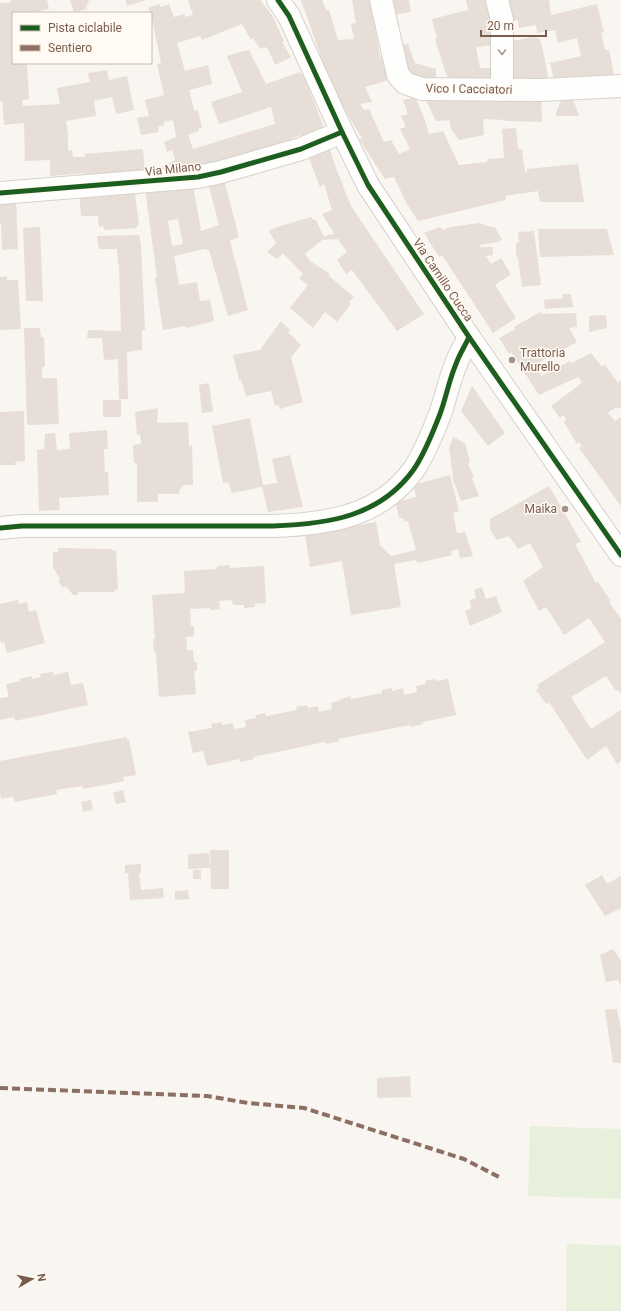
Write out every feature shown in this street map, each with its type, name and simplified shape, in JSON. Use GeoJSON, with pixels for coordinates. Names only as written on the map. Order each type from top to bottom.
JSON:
{"type":"FeatureCollection","features":[{"type":"Feature","properties":{"kind":"street","name":"Via Camillo Cucca"},"geometry":{"type":"LineString","coordinates":[[278,0],[289,16],[368,186],[469,337],[621,555]]}},
{"type":"Feature","properties":{"kind":"street","name":"Vico I Cacciatori"},"geometry":{"type":"LineString","coordinates":[[381,0],[398,74],[405,83],[422,89],[542,90],[621,86]]}},
{"type":"Feature","properties":{"kind":"street"},"geometry":{"type":"LineString","coordinates":[[497,0],[502,20],[502,90]]}},
{"type":"Feature","properties":{"kind":"street","name":"Via Milano"},"geometry":{"type":"LineString","coordinates":[[0,193],[198,177],[221,172],[301,149],[342,132]]}},
{"type":"Feature","properties":{"kind":"street"},"geometry":{"type":"LineString","coordinates":[[0,528],[22,526],[304,525],[335,520],[361,512],[381,501],[398,488],[414,468],[432,434],[456,364],[469,337]]}},
{"type":"Feature","properties":{"kind":"green space"},"geometry":{"type":"Polygon","coordinates":[[[530,1126],[621,1129],[621,1199],[528,1196],[530,1126]]]}},
{"type":"Feature","properties":{"kind":"green space"},"geometry":{"type":"Polygon","coordinates":[[[567,1244],[621,1246],[621,1311],[566,1311],[567,1244]]]}},
{"type":"Feature","properties":{"kind":"building"},"geometry":{"type":"Polygon","coordinates":[[[11,0],[47,0],[49,9],[35,12],[12,12],[12,64],[27,64],[29,99],[22,100],[23,106],[60,104],[57,88],[90,82],[88,73],[107,70],[109,80],[127,76],[134,110],[116,114],[112,97],[94,101],[96,116],[66,121],[68,151],[72,150],[73,157],[85,157],[85,154],[143,149],[145,173],[85,179],[85,173],[50,176],[50,160],[25,161],[24,123],[4,125],[2,101],[0,101],[0,3],[11,2],[11,0]]]}},
{"type":"Feature","properties":{"kind":"building"},"geometry":{"type":"Polygon","coordinates":[[[70,0],[92,0],[88,1],[89,5],[86,5],[87,9],[74,12],[70,0]]]}},
{"type":"Feature","properties":{"kind":"building"},"geometry":{"type":"Polygon","coordinates":[[[126,0],[146,0],[127,6],[126,0]]]}},
{"type":"Feature","properties":{"kind":"building"},"geometry":{"type":"Polygon","coordinates":[[[188,0],[260,0],[272,15],[284,41],[282,42],[291,57],[275,65],[268,49],[265,47],[260,49],[253,38],[251,40],[242,24],[202,40],[200,36],[177,43],[185,71],[208,65],[212,84],[189,90],[194,111],[198,110],[202,128],[199,128],[199,131],[188,135],[193,149],[275,124],[271,107],[219,124],[211,102],[242,92],[227,56],[249,50],[266,84],[300,72],[301,75],[303,74],[323,125],[322,126],[336,168],[351,206],[424,314],[397,331],[352,270],[346,274],[337,260],[347,252],[338,239],[322,240],[305,254],[310,261],[330,274],[329,276],[354,297],[349,302],[351,304],[337,322],[325,312],[313,328],[290,308],[308,285],[299,278],[303,274],[283,253],[277,259],[267,252],[276,243],[269,231],[277,227],[311,217],[313,220],[316,220],[324,237],[334,233],[322,214],[332,210],[324,184],[320,187],[300,135],[291,139],[293,144],[172,172],[169,163],[175,160],[172,150],[167,152],[164,142],[176,137],[173,120],[164,122],[164,125],[158,127],[159,132],[141,135],[137,118],[149,116],[145,100],[164,95],[157,64],[161,63],[152,12],[150,12],[148,8],[159,4],[161,7],[169,4],[174,17],[184,14],[185,17],[193,15],[188,0]]]}},
{"type":"Feature","properties":{"kind":"building"},"geometry":{"type":"Polygon","coordinates":[[[301,0],[322,0],[326,10],[329,10],[338,40],[354,39],[351,24],[356,23],[352,0],[371,0],[380,57],[382,56],[382,59],[386,58],[392,79],[365,87],[372,102],[360,104],[364,110],[369,109],[384,142],[391,140],[399,154],[410,149],[400,129],[406,127],[401,116],[408,114],[403,100],[415,97],[425,120],[429,134],[443,131],[459,165],[487,162],[487,159],[504,158],[502,129],[516,128],[518,149],[522,149],[525,172],[527,172],[527,169],[578,164],[584,202],[540,202],[538,191],[505,196],[506,200],[418,221],[407,204],[394,177],[385,179],[359,139],[362,138],[333,91],[301,0]]]}},
{"type":"Feature","properties":{"kind":"building"},"geometry":{"type":"Polygon","coordinates":[[[384,0],[409,0],[411,12],[388,16],[384,0]]]}},
{"type":"Feature","properties":{"kind":"building"},"geometry":{"type":"Polygon","coordinates":[[[466,0],[493,0],[494,45],[476,47],[480,68],[494,68],[494,82],[450,82],[445,71],[435,39],[437,39],[432,19],[468,10],[466,0]]]}},
{"type":"Feature","properties":{"kind":"building"},"geometry":{"type":"Polygon","coordinates":[[[501,0],[549,0],[551,15],[597,4],[604,32],[601,33],[605,50],[609,50],[615,80],[555,84],[550,63],[581,56],[577,38],[558,43],[555,30],[537,33],[536,25],[519,28],[518,20],[508,21],[501,0]]]}},
{"type":"Feature","properties":{"kind":"building"},"geometry":{"type":"Polygon","coordinates":[[[534,37],[540,39],[549,81],[508,86],[506,42],[534,37]]]}},
{"type":"Feature","properties":{"kind":"building"},"geometry":{"type":"Polygon","coordinates":[[[408,44],[415,63],[436,69],[436,79],[406,75],[396,47],[408,44]]]}},
{"type":"Feature","properties":{"kind":"building"},"geometry":{"type":"Polygon","coordinates":[[[541,96],[542,122],[483,119],[484,135],[459,140],[451,129],[449,120],[436,121],[426,100],[541,96]]]}},
{"type":"Feature","properties":{"kind":"building"},"geometry":{"type":"Polygon","coordinates":[[[562,98],[573,99],[579,116],[555,116],[562,98]]]}},
{"type":"Feature","properties":{"kind":"building"},"geometry":{"type":"Polygon","coordinates":[[[223,176],[239,237],[230,241],[248,310],[228,316],[209,250],[204,249],[174,256],[179,285],[197,282],[200,301],[210,300],[214,321],[186,328],[185,326],[163,330],[155,278],[157,277],[145,189],[193,185],[201,231],[219,225],[207,179],[223,176]],[[178,219],[168,221],[172,246],[183,244],[178,219]]]}},
{"type":"Feature","properties":{"kind":"building"},"geometry":{"type":"Polygon","coordinates":[[[134,186],[139,225],[137,225],[137,228],[104,230],[103,226],[99,227],[98,216],[81,216],[79,191],[134,186]]]}},
{"type":"Feature","properties":{"kind":"building"},"geometry":{"type":"Polygon","coordinates":[[[16,199],[18,249],[2,250],[0,200],[16,199]]]}},
{"type":"Feature","properties":{"kind":"building"},"geometry":{"type":"Polygon","coordinates":[[[479,223],[495,227],[502,240],[480,245],[481,247],[493,247],[493,255],[486,256],[491,264],[501,258],[511,274],[495,285],[516,318],[493,333],[442,255],[439,257],[424,233],[440,227],[443,230],[450,227],[479,223]]]}},
{"type":"Feature","properties":{"kind":"building"},"geometry":{"type":"Polygon","coordinates":[[[40,227],[43,301],[26,301],[23,228],[40,227]]]}},
{"type":"Feature","properties":{"kind":"building"},"geometry":{"type":"Polygon","coordinates":[[[538,229],[607,229],[614,255],[540,257],[538,229]]]}},
{"type":"Feature","properties":{"kind":"building"},"geometry":{"type":"Polygon","coordinates":[[[534,231],[541,285],[522,287],[518,257],[516,257],[516,243],[519,243],[518,232],[534,231]]]}},
{"type":"Feature","properties":{"kind":"building"},"geometry":{"type":"Polygon","coordinates":[[[139,235],[141,244],[145,330],[142,330],[142,350],[127,352],[128,399],[119,399],[118,359],[104,360],[102,338],[87,338],[88,330],[121,331],[119,264],[117,249],[99,249],[97,236],[139,235]]]}},
{"type":"Feature","properties":{"kind":"building"},"geometry":{"type":"Polygon","coordinates":[[[7,276],[7,280],[18,280],[21,329],[0,330],[0,277],[7,276]]]}},
{"type":"Feature","properties":{"kind":"building"},"geometry":{"type":"Polygon","coordinates":[[[562,294],[571,294],[573,307],[545,309],[544,300],[563,298],[562,294]]]}},
{"type":"Feature","properties":{"kind":"building"},"geometry":{"type":"Polygon","coordinates":[[[540,312],[541,314],[576,313],[577,327],[569,328],[577,342],[536,364],[541,376],[570,361],[572,363],[591,353],[601,366],[605,365],[618,383],[621,381],[621,407],[618,409],[616,407],[608,413],[615,421],[621,417],[621,506],[579,448],[582,446],[579,442],[577,444],[564,422],[566,419],[563,415],[560,418],[551,406],[582,383],[578,377],[539,395],[511,352],[509,354],[499,338],[515,329],[514,327],[540,312]]]}},
{"type":"Feature","properties":{"kind":"building"},"geometry":{"type":"Polygon","coordinates":[[[606,315],[607,328],[589,332],[589,316],[606,315]]]}},
{"type":"Feature","properties":{"kind":"building"},"geometry":{"type":"Polygon","coordinates":[[[281,321],[290,330],[288,332],[301,345],[291,357],[303,402],[280,409],[278,404],[275,406],[271,391],[246,396],[241,380],[239,380],[233,355],[260,350],[281,321]]]}},
{"type":"Feature","properties":{"kind":"building"},"geometry":{"type":"Polygon","coordinates":[[[24,328],[40,328],[41,337],[44,337],[45,367],[42,367],[42,378],[57,378],[59,424],[27,425],[24,328]]]}},
{"type":"Feature","properties":{"kind":"building"},"geometry":{"type":"Polygon","coordinates":[[[209,383],[213,412],[202,413],[199,385],[209,383]]]}},
{"type":"Feature","properties":{"kind":"building"},"geometry":{"type":"Polygon","coordinates":[[[472,386],[505,433],[488,446],[461,411],[472,386]]]}},
{"type":"Feature","properties":{"kind":"building"},"geometry":{"type":"Polygon","coordinates":[[[103,400],[121,400],[121,417],[103,417],[103,400]]]}},
{"type":"Feature","properties":{"kind":"building"},"geometry":{"type":"Polygon","coordinates":[[[158,408],[157,423],[188,422],[189,446],[192,445],[193,485],[184,485],[180,489],[179,494],[158,494],[158,502],[137,502],[137,463],[134,463],[133,445],[141,444],[140,434],[137,435],[135,412],[158,408]]]}},
{"type":"Feature","properties":{"kind":"building"},"geometry":{"type":"Polygon","coordinates":[[[24,411],[25,461],[15,462],[16,465],[0,465],[0,412],[24,411]]]}},
{"type":"Feature","properties":{"kind":"building"},"geometry":{"type":"Polygon","coordinates":[[[250,418],[263,485],[277,483],[272,459],[290,455],[303,507],[268,512],[262,487],[232,493],[228,482],[223,483],[212,426],[250,418]]]}},
{"type":"Feature","properties":{"kind":"building"},"geometry":{"type":"Polygon","coordinates":[[[107,430],[108,449],[104,449],[105,472],[108,472],[109,495],[59,498],[60,510],[39,511],[37,450],[44,449],[45,434],[55,433],[57,450],[70,449],[69,433],[107,430]]]}},
{"type":"Feature","properties":{"kind":"building"},"geometry":{"type":"Polygon","coordinates":[[[453,437],[465,443],[470,462],[468,464],[474,477],[472,478],[479,496],[461,501],[455,484],[454,485],[449,448],[453,437]]]}},
{"type":"Feature","properties":{"kind":"building"},"geometry":{"type":"Polygon","coordinates":[[[450,475],[459,511],[453,513],[457,533],[465,532],[473,556],[460,558],[458,549],[451,551],[452,555],[431,560],[417,563],[416,560],[394,564],[401,607],[351,615],[342,561],[310,567],[305,535],[376,522],[380,545],[391,556],[416,550],[408,521],[404,522],[403,518],[399,518],[396,504],[400,501],[416,497],[414,488],[417,484],[450,475]]]}},
{"type":"Feature","properties":{"kind":"building"},"geometry":{"type":"Polygon","coordinates":[[[549,486],[581,542],[575,544],[596,583],[598,582],[610,600],[609,602],[621,619],[621,694],[618,690],[616,691],[606,676],[571,697],[591,729],[621,710],[621,761],[617,764],[606,746],[587,760],[549,702],[546,704],[536,690],[539,688],[537,685],[605,642],[589,618],[564,635],[546,607],[539,611],[523,581],[543,567],[530,543],[518,549],[509,536],[497,540],[490,530],[490,519],[549,486]]]}},
{"type":"Feature","properties":{"kind":"building"},"geometry":{"type":"Polygon","coordinates":[[[58,548],[112,549],[113,551],[116,551],[118,590],[115,589],[115,592],[78,592],[78,595],[73,595],[66,586],[63,588],[53,567],[53,552],[58,552],[58,548]]]}},
{"type":"Feature","properties":{"kind":"building"},"geometry":{"type":"Polygon","coordinates":[[[230,565],[230,568],[264,566],[266,603],[254,604],[255,607],[244,608],[244,605],[233,605],[232,600],[219,601],[220,609],[190,609],[191,626],[194,626],[194,636],[186,637],[187,650],[193,650],[194,662],[197,662],[197,670],[194,671],[196,694],[159,697],[156,653],[154,653],[153,639],[155,639],[152,595],[185,593],[184,571],[217,569],[217,566],[230,565]]]}},
{"type":"Feature","properties":{"kind":"building"},"geometry":{"type":"Polygon","coordinates":[[[482,587],[486,599],[496,596],[502,612],[470,626],[465,611],[471,608],[470,600],[476,598],[474,590],[482,587]]]}},
{"type":"Feature","properties":{"kind":"building"},"geometry":{"type":"Polygon","coordinates":[[[18,600],[19,604],[27,602],[29,612],[36,610],[45,643],[7,653],[4,642],[1,643],[0,637],[0,604],[18,600]]]}},
{"type":"Feature","properties":{"kind":"building"},"geometry":{"type":"Polygon","coordinates":[[[53,672],[54,675],[68,672],[71,685],[83,683],[88,705],[15,721],[14,717],[0,720],[0,698],[9,697],[6,684],[20,681],[19,679],[32,676],[32,679],[41,677],[40,674],[53,672]]]}},
{"type":"Feature","properties":{"kind":"building"},"geometry":{"type":"Polygon","coordinates":[[[435,679],[436,681],[448,679],[456,715],[423,722],[423,724],[411,727],[410,725],[338,739],[339,741],[326,744],[325,742],[253,757],[254,759],[240,762],[240,759],[207,766],[203,751],[193,753],[188,732],[212,728],[211,724],[222,722],[222,725],[233,723],[234,729],[246,727],[245,720],[256,718],[256,715],[265,713],[266,716],[297,710],[296,707],[307,705],[308,708],[318,706],[319,712],[332,709],[331,703],[341,700],[340,699],[351,696],[351,699],[382,693],[382,690],[392,688],[392,691],[403,688],[404,695],[417,692],[416,686],[426,684],[425,681],[435,679]]]}},
{"type":"Feature","properties":{"kind":"building"},"geometry":{"type":"Polygon","coordinates":[[[127,737],[127,740],[129,740],[136,775],[123,777],[124,781],[83,789],[82,786],[56,790],[57,794],[15,802],[13,797],[1,799],[0,761],[127,737]]]}},
{"type":"Feature","properties":{"kind":"building"},"geometry":{"type":"Polygon","coordinates":[[[123,790],[126,802],[116,804],[113,793],[123,790]]]}},
{"type":"Feature","properties":{"kind":"building"},"geometry":{"type":"Polygon","coordinates":[[[91,800],[93,810],[83,812],[81,802],[91,800]]]}},
{"type":"Feature","properties":{"kind":"building"},"geometry":{"type":"Polygon","coordinates":[[[210,850],[229,850],[229,889],[211,889],[210,850]]]}},
{"type":"Feature","properties":{"kind":"building"},"geometry":{"type":"Polygon","coordinates":[[[209,853],[210,868],[188,869],[188,854],[209,853]]]}},
{"type":"Feature","properties":{"kind":"building"},"geometry":{"type":"Polygon","coordinates":[[[141,864],[141,873],[139,873],[141,890],[163,888],[164,898],[130,900],[128,873],[125,873],[125,865],[141,864]]]}},
{"type":"Feature","properties":{"kind":"building"},"geometry":{"type":"Polygon","coordinates":[[[193,870],[201,870],[201,879],[193,879],[193,870]]]}},
{"type":"Feature","properties":{"kind":"building"},"geometry":{"type":"Polygon","coordinates":[[[602,875],[607,884],[621,876],[621,908],[605,916],[585,885],[602,875]]]}},
{"type":"Feature","properties":{"kind":"building"},"geometry":{"type":"Polygon","coordinates":[[[188,890],[189,899],[175,900],[175,891],[188,890]]]}},
{"type":"Feature","properties":{"kind":"building"},"geometry":{"type":"Polygon","coordinates":[[[613,949],[621,961],[621,986],[618,980],[606,982],[600,955],[613,949]]]}},
{"type":"Feature","properties":{"kind":"building"},"geometry":{"type":"Polygon","coordinates":[[[617,1009],[621,1029],[621,1063],[613,1063],[605,1010],[617,1009]]]}},
{"type":"Feature","properties":{"kind":"building"},"geometry":{"type":"Polygon","coordinates":[[[410,1076],[411,1097],[377,1098],[377,1078],[410,1076]]]}},
{"type":"Feature","properties":{"kind":"marked path"},"geometry":{"type":"LineString","coordinates":[[0,1088],[207,1096],[248,1103],[304,1108],[464,1159],[499,1177]]}},
{"type":"Feature","properties":{"kind":"cycle path"},"geometry":{"type":"LineString","coordinates":[[278,0],[289,16],[368,185],[469,337],[621,555]]}},
{"type":"Feature","properties":{"kind":"cycle path"},"geometry":{"type":"LineString","coordinates":[[0,193],[198,177],[221,172],[301,149],[342,132]]}},
{"type":"Feature","properties":{"kind":"cycle path"},"geometry":{"type":"LineString","coordinates":[[0,528],[22,526],[293,525],[333,520],[369,508],[385,498],[400,485],[418,463],[435,428],[449,383],[469,337]]}},
{"type":"Feature","properties":{"kind":"place","name":"Trattoria Murello"},"geometry":{"type":"Point","coordinates":[512,360]}},
{"type":"Feature","properties":{"kind":"place","name":"Maika"},"geometry":{"type":"Point","coordinates":[565,509]}}]}
